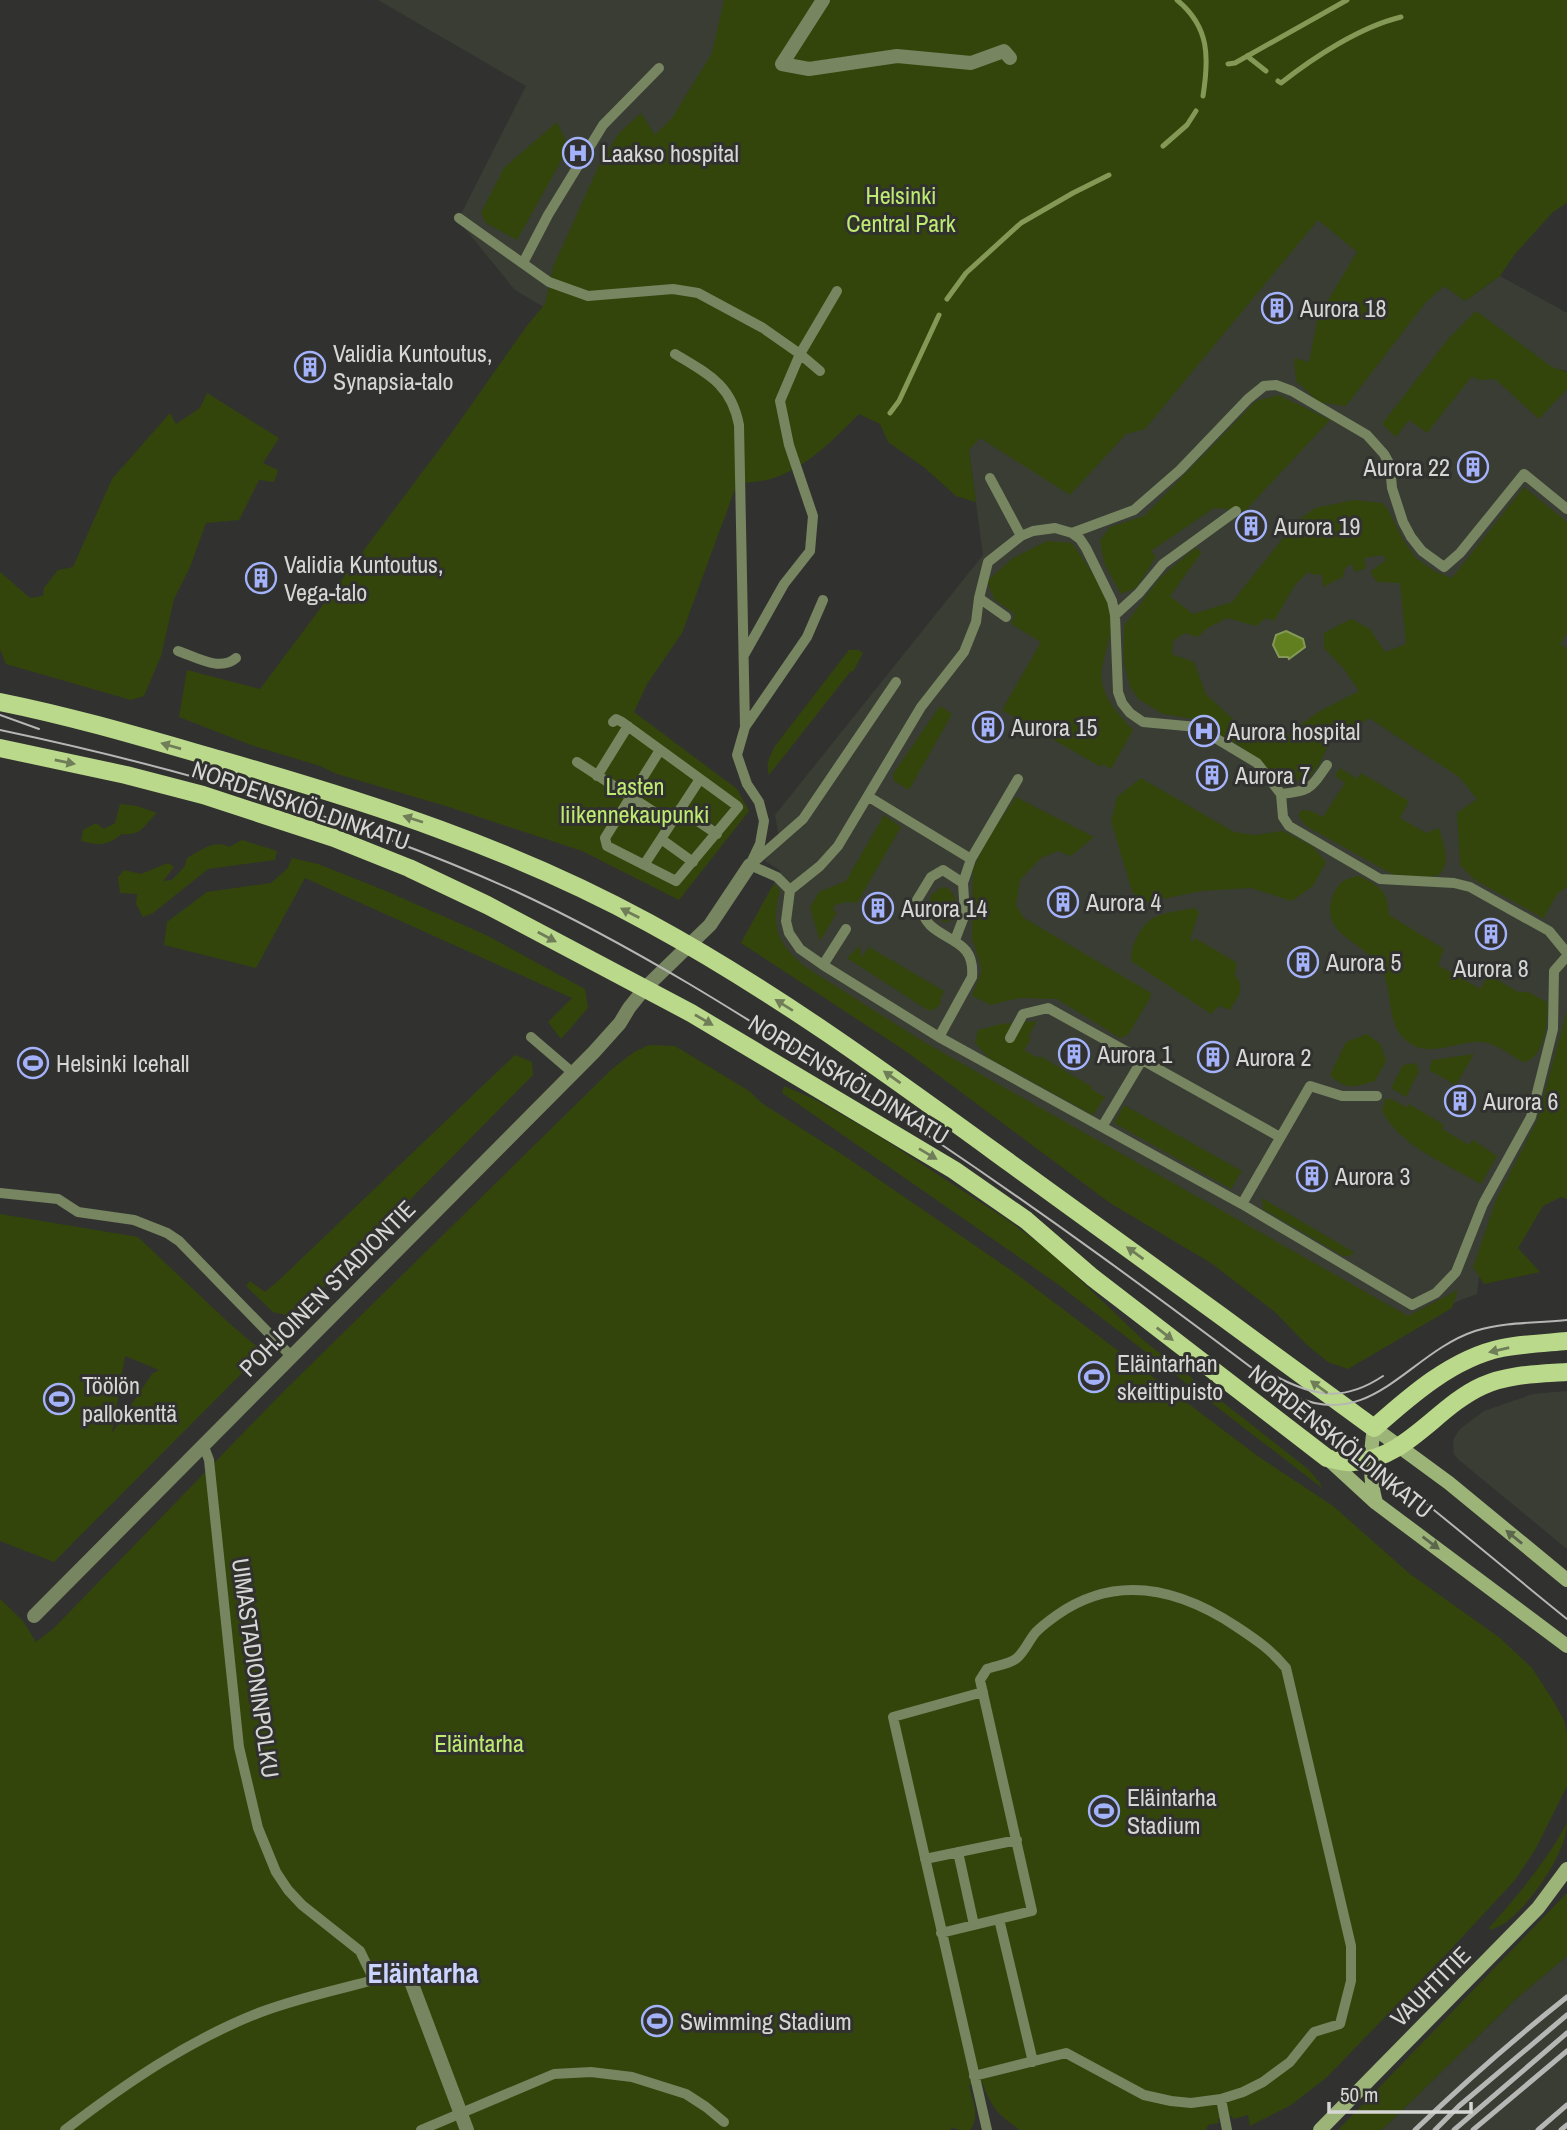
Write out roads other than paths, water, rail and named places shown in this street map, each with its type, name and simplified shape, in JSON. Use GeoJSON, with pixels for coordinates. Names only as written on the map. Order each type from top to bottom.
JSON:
{"type":"FeatureCollection","features":[{"type":"Feature","properties":{"kind":"main road","name":"NORDENSKIÖLDINKATU"},"geometry":{"type":"LineString","coordinates":[[1,701],[156,741],[422,822],[497,850],[558,878],[690,946],[876,1065],[1449,1483],[1567,1580]]}},
{"type":"Feature","properties":{"kind":"main road","name":"NORDENSKIÖLDINKATU"},"geometry":{"type":"LineString","coordinates":[[1,748],[127,775],[202,795],[334,838],[410,868],[645,988],[762,1054],[954,1170],[1026,1220],[1092,1277],[1327,1458],[1376,1503],[1567,1646]]}},
{"type":"Feature","properties":{"kind":"main road"},"geometry":{"type":"LineString","coordinates":[[1376,1503],[1371,1488],[1374,1428],[1411,1397],[1473,1357],[1501,1348],[1567,1341]]}},
{"type":"Feature","properties":{"kind":"main road"},"geometry":{"type":"LineString","coordinates":[[1327,1458],[1351,1462],[1371,1460],[1400,1447],[1478,1388],[1510,1378],[1567,1372]]}},
{"type":"Feature","properties":{"kind":"main road","name":"VAUHTITIE"},"geometry":{"type":"LineString","coordinates":[[1320,2130],[1538,1908],[1567,1869]]}},
{"type":"Feature","properties":{"kind":"street"},"geometry":{"type":"LineString","coordinates":[[823,0],[782,64],[808,69],[897,56],[971,63],[1004,51],[1010,58]]}},
{"type":"Feature","properties":{"kind":"street","name":"POHJOINEN STADIONTIE"},"geometry":{"type":"LineString","coordinates":[[34,1616],[621,1023],[645,988],[710,925],[751,865]]}},
{"type":"Feature","properties":{"kind":"street"},"geometry":{"type":"LineString","coordinates":[[407,1972],[467,2130]]}},
{"type":"Feature","properties":{"kind":"lane"},"geometry":{"type":"LineString","coordinates":[[523,263],[548,215],[603,125],[659,68]]}},
{"type":"Feature","properties":{"kind":"lane"},"geometry":{"type":"LineString","coordinates":[[459,218],[549,282],[588,296],[673,289],[698,293],[763,328],[820,371]]}},
{"type":"Feature","properties":{"kind":"lane"},"geometry":{"type":"LineString","coordinates":[[744,655],[784,584],[810,551],[813,516],[789,444],[780,401],[800,354],[837,291]]}},
{"type":"Feature","properties":{"kind":"lane"},"geometry":{"type":"LineString","coordinates":[[675,354],[716,379],[736,406],[739,425],[745,727],[737,755],[747,784],[759,802],[764,821],[760,844],[751,865]]}},
{"type":"Feature","properties":{"kind":"lane"},"geometry":{"type":"LineString","coordinates":[[1072,533],[1134,510],[1180,470],[1248,399],[1264,386],[1276,385],[1292,391],[1367,435],[1390,465],[1392,488],[1411,537],[1422,551],[1444,567],[1460,552],[1524,474],[1567,509]]}},
{"type":"Feature","properties":{"kind":"lane"},"geometry":{"type":"LineString","coordinates":[[990,478],[1021,536]]}},
{"type":"Feature","properties":{"kind":"lane"},"geometry":{"type":"LineString","coordinates":[[1115,615],[1139,593],[1163,564],[1236,511]]}},
{"type":"Feature","properties":{"kind":"lane"},"geometry":{"type":"LineString","coordinates":[[1043,528],[1055,528],[1072,533],[1086,548],[1112,601],[1118,692],[1130,713],[1143,722],[1197,727],[1257,763],[1281,794],[1283,817],[1289,826],[1380,879],[1454,883],[1470,887],[1549,931],[1567,955],[1554,971],[1553,1029],[1531,1117],[1483,1204],[1456,1272],[1436,1293],[1412,1305],[1242,1204],[939,1037],[823,965],[800,949],[789,933],[786,920],[790,890],[820,866],[838,846],[921,706],[964,652],[976,622],[988,562],[1021,536],[1043,528]]}},
{"type":"Feature","properties":{"kind":"lane"},"geometry":{"type":"LineString","coordinates":[[979,598],[1006,617]]}},
{"type":"Feature","properties":{"kind":"lane"},"geometry":{"type":"LineString","coordinates":[[745,727],[807,637],[823,600]]}},
{"type":"Feature","properties":{"kind":"lane"},"geometry":{"type":"LineString","coordinates":[[178,651],[218,665],[229,664],[236,658]]}},
{"type":"Feature","properties":{"kind":"lane"},"geometry":{"type":"LineString","coordinates":[[751,865],[803,819],[896,682]]}},
{"type":"Feature","properties":{"kind":"lane"},"geometry":{"type":"LineString","coordinates":[[613,722],[616,719],[658,741],[700,779],[738,807],[676,881],[607,846],[605,842],[658,741]]}},
{"type":"Feature","properties":{"kind":"lane"},"geometry":{"type":"LineString","coordinates":[[597,776],[628,726]]}},
{"type":"Feature","properties":{"kind":"lane"},"geometry":{"type":"LineString","coordinates":[[577,762],[671,823]]}},
{"type":"Feature","properties":{"kind":"lane"},"geometry":{"type":"LineString","coordinates":[[1281,794],[1310,788],[1327,765]]}},
{"type":"Feature","properties":{"kind":"lane"},"geometry":{"type":"LineString","coordinates":[[644,865],[700,779]]}},
{"type":"Feature","properties":{"kind":"lane"},"geometry":{"type":"LineString","coordinates":[[955,940],[965,914],[963,883],[971,859],[1018,779]]}},
{"type":"Feature","properties":{"kind":"lane"},"geometry":{"type":"LineString","coordinates":[[869,797],[971,859]]}},
{"type":"Feature","properties":{"kind":"lane"},"geometry":{"type":"LineString","coordinates":[[680,809],[717,834]]}},
{"type":"Feature","properties":{"kind":"lane"},"geometry":{"type":"LineString","coordinates":[[661,839],[693,862]]}},
{"type":"Feature","properties":{"kind":"lane"},"geometry":{"type":"LineString","coordinates":[[751,865],[777,877],[790,890]]}},
{"type":"Feature","properties":{"kind":"lane"},"geometry":{"type":"LineString","coordinates":[[939,1037],[972,977],[971,959],[955,940],[930,925],[921,913],[917,900],[931,877],[943,870],[963,883]]}},
{"type":"Feature","properties":{"kind":"lane"},"geometry":{"type":"LineString","coordinates":[[823,965],[846,929]]}},
{"type":"Feature","properties":{"kind":"lane"},"geometry":{"type":"LineString","coordinates":[[1010,1038],[1023,1014],[1048,1008],[1280,1136]]}},
{"type":"Feature","properties":{"kind":"lane"},"geometry":{"type":"LineString","coordinates":[[531,1037],[573,1073]]}},
{"type":"Feature","properties":{"kind":"lane"},"geometry":{"type":"LineString","coordinates":[[1102,1127],[1142,1060]]}},
{"type":"Feature","properties":{"kind":"lane"},"geometry":{"type":"LineString","coordinates":[[1242,1204],[1310,1086],[1342,1096],[1377,1096]]}},
{"type":"Feature","properties":{"kind":"lane"},"geometry":{"type":"LineString","coordinates":[[0,1193],[58,1199],[78,1212],[134,1220],[167,1233],[179,1241],[234,1300],[292,1356]]}},
{"type":"Feature","properties":{"kind":"lane","name":"UIMASTADIONINPOLKU"},"geometry":{"type":"LineString","coordinates":[[65,2130],[151,2068],[218,2031],[286,2003],[374,1980],[360,1951],[302,1905],[288,1890],[276,1872],[258,1828],[239,1747],[209,1460],[203,1444]]}},
{"type":"Feature","properties":{"kind":"lane"},"geometry":{"type":"LineString","coordinates":[[941,1933],[1032,1911],[980,1681],[986,1669],[1016,1659],[1037,1632],[1055,1616],[1079,1601],[1110,1591],[1166,1594],[1212,1610],[1271,1649],[1286,1668],[1351,1945],[1351,1981],[1340,2024],[1314,2032],[1290,2062],[1263,2082],[1221,2099],[1191,2103],[1144,2095],[1066,2053],[974,2076]]}},
{"type":"Feature","properties":{"kind":"lane"},"geometry":{"type":"LineString","coordinates":[[983,1692],[892,1717],[988,2130]]}},
{"type":"Feature","properties":{"kind":"lane"},"geometry":{"type":"LineString","coordinates":[[925,1859],[1017,1840]]}},
{"type":"Feature","properties":{"kind":"lane"},"geometry":{"type":"LineString","coordinates":[[958,1852],[974,1925]]}},
{"type":"Feature","properties":{"kind":"lane"},"geometry":{"type":"LineString","coordinates":[[999,1919],[1032,2062]]}},
{"type":"Feature","properties":{"kind":"lane"},"geometry":{"type":"LineString","coordinates":[[421,2130],[554,2074],[592,2072],[632,2077],[685,2094],[724,2122]]}},
{"type":"Feature","properties":{"kind":"lane"},"geometry":{"type":"LineString","coordinates":[[1221,2099],[1227,2130]]}},
{"type":"Feature","properties":{"kind":"waterway"},"geometry":{"type":"LineString","coordinates":[[1177,0],[1196,21],[1205,44],[1203,96]]}},
{"type":"Feature","properties":{"kind":"waterway"},"geometry":{"type":"LineString","coordinates":[[1228,64],[1235,63],[1347,0]]}},
{"type":"Feature","properties":{"kind":"waterway"},"geometry":{"type":"LineString","coordinates":[[1278,81],[1281,83],[1354,35],[1401,17]]}},
{"type":"Feature","properties":{"kind":"waterway"},"geometry":{"type":"LineString","coordinates":[[1247,56],[1266,71]]}},
{"type":"Feature","properties":{"kind":"waterway"},"geometry":{"type":"LineString","coordinates":[[1163,146],[1187,125],[1196,111]]}},
{"type":"Feature","properties":{"kind":"waterway"},"geometry":{"type":"LineString","coordinates":[[947,299],[966,273],[1021,223],[1109,175]]}},
{"type":"Feature","properties":{"kind":"waterway"},"geometry":{"type":"LineString","coordinates":[[890,413],[899,401],[939,315]]}},
{"type":"Feature","properties":{"kind":"tram line"},"geometry":{"type":"LineString","coordinates":[[0,715],[39,729]]}},
{"type":"Feature","properties":{"kind":"tram line"},"geometry":{"type":"LineString","coordinates":[[0,730],[132,760],[326,817],[453,864],[515,891],[646,959],[856,1088],[978,1169],[1097,1254],[1362,1452],[1567,1619]]}},
{"type":"Feature","properties":{"kind":"tram line"},"geometry":{"type":"LineString","coordinates":[[1296,1397],[1323,1405],[1347,1404],[1390,1385],[1430,1355],[1475,1331],[1509,1324],[1567,1320]]}},
{"type":"Feature","properties":{"kind":"tram line"},"geometry":{"type":"LineString","coordinates":[[1275,1376],[1303,1389],[1329,1394],[1355,1390],[1383,1376]]}},
{"type":"Feature","properties":{"kind":"railway"},"geometry":{"type":"LineString","coordinates":[[1415,2130],[1567,1997]]}},
{"type":"Feature","properties":{"kind":"railway"},"geometry":{"type":"LineString","coordinates":[[1435,2130],[1459,2106],[1567,2015]]}},
{"type":"Feature","properties":{"kind":"railway"},"geometry":{"type":"LineString","coordinates":[[1454,2130],[1567,2033]]}},
{"type":"Feature","properties":{"kind":"railway"},"geometry":{"type":"LineString","coordinates":[[1473,2130],[1567,2051]]}},
{"type":"Feature","properties":{"kind":"railway"},"geometry":{"type":"LineString","coordinates":[[1538,2130],[1567,2105]]}},
{"type":"Feature","properties":{"kind":"railway"},"geometry":{"type":"LineString","coordinates":[[1561,2130],[1567,2125]]}},
{"type":"Feature","properties":{"kind":"place","name":"Laakso hospital"},"geometry":{"type":"Point","coordinates":[578,153]}},
{"type":"Feature","properties":{"kind":"place","name":"Aurora 18"},"geometry":{"type":"Point","coordinates":[1277,308]}},
{"type":"Feature","properties":{"kind":"place","name":"Validia Kuntoutus, Synapsia-talo"},"geometry":{"type":"Point","coordinates":[310,367]}},
{"type":"Feature","properties":{"kind":"place","name":"Aurora 22"},"geometry":{"type":"Point","coordinates":[1473,467]}},
{"type":"Feature","properties":{"kind":"place","name":"Aurora 19"},"geometry":{"type":"Point","coordinates":[1251,526]}},
{"type":"Feature","properties":{"kind":"place","name":"Validia Kuntoutus, Vega-talo"},"geometry":{"type":"Point","coordinates":[261,578]}},
{"type":"Feature","properties":{"kind":"place","name":"Aurora 15"},"geometry":{"type":"Point","coordinates":[988,727]}},
{"type":"Feature","properties":{"kind":"place","name":"Aurora hospital"},"geometry":{"type":"Point","coordinates":[1204,731]}},
{"type":"Feature","properties":{"kind":"place","name":"Aurora 7"},"geometry":{"type":"Point","coordinates":[1212,775]}},
{"type":"Feature","properties":{"kind":"place","name":"Aurora 4"},"geometry":{"type":"Point","coordinates":[1063,902]}},
{"type":"Feature","properties":{"kind":"place","name":"Aurora 14"},"geometry":{"type":"Point","coordinates":[878,908]}},
{"type":"Feature","properties":{"kind":"place","name":"Aurora 8"},"geometry":{"type":"Point","coordinates":[1491,934]}},
{"type":"Feature","properties":{"kind":"place","name":"Aurora 5"},"geometry":{"type":"Point","coordinates":[1303,962]}},
{"type":"Feature","properties":{"kind":"place","name":"Aurora 1"},"geometry":{"type":"Point","coordinates":[1074,1054]}},
{"type":"Feature","properties":{"kind":"place","name":"Aurora 2"},"geometry":{"type":"Point","coordinates":[1213,1057]}},
{"type":"Feature","properties":{"kind":"place","name":"Helsinki Icehall"},"geometry":{"type":"Point","coordinates":[33,1063]}},
{"type":"Feature","properties":{"kind":"place","name":"Aurora 6"},"geometry":{"type":"Point","coordinates":[1460,1101]}},
{"type":"Feature","properties":{"kind":"place","name":"Aurora 3"},"geometry":{"type":"Point","coordinates":[1312,1176]}},
{"type":"Feature","properties":{"kind":"place","name":"Eläintarhan skeittipuisto"},"geometry":{"type":"Point","coordinates":[1094,1377]}},
{"type":"Feature","properties":{"kind":"place","name":"Töölön pallokenttä"},"geometry":{"type":"Point","coordinates":[59,1399]}},
{"type":"Feature","properties":{"kind":"place","name":"Eläintarha Stadium"},"geometry":{"type":"Point","coordinates":[1104,1811]}},
{"type":"Feature","properties":{"kind":"place","name":"Swimming Stadium"},"geometry":{"type":"Point","coordinates":[657,2021]}},
{"type":"Feature","properties":{"kind":"district","name":"Eläintarha"},"geometry":{"type":"Point","coordinates":[423,1973]}},
{"type":"Feature","properties":{"kind":"park label","name":"Helsinki Central Park"},"geometry":{"type":"Point","coordinates":[901,209]}},
{"type":"Feature","properties":{"kind":"park label","name":"Lasten liikennekaupunki"},"geometry":{"type":"Point","coordinates":[635,800]}}]}
